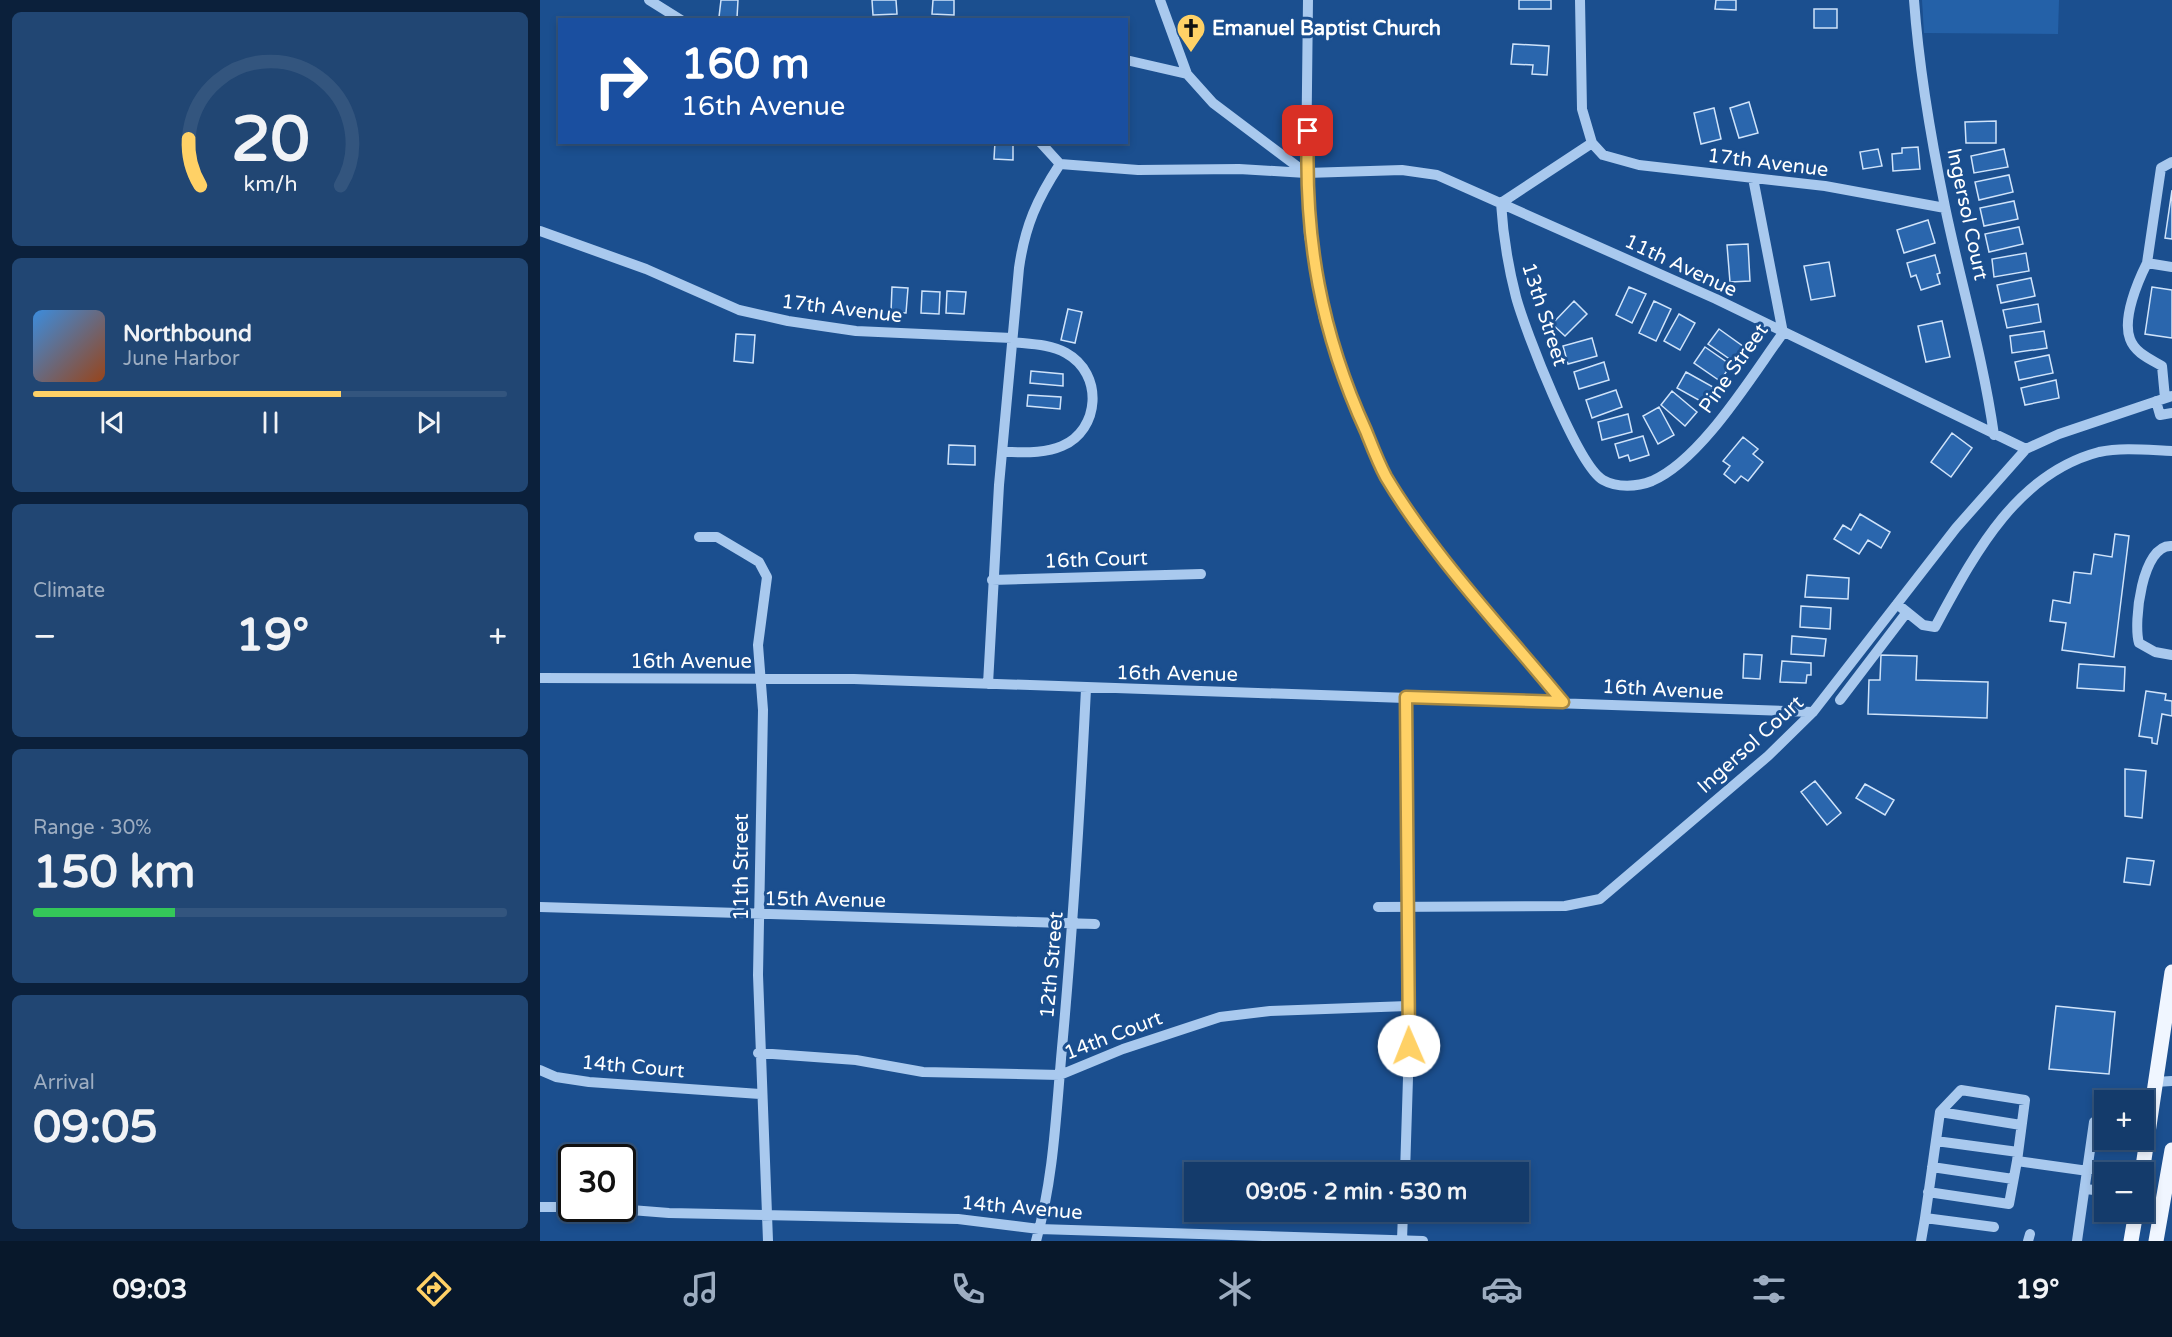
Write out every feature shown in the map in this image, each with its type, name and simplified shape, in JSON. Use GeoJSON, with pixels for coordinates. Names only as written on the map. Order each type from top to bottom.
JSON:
{"type":"FeatureCollection","features":[{"type":"Feature","properties":{"kind":"main road"},"geometry":{"type":"LineString","coordinates":[[2144,1162],[2172,972]]}},
{"type":"Feature","properties":{"kind":"main road"},"geometry":{"type":"LineString","coordinates":[[2156,1241],[2172,1150]]}},
{"type":"Feature","properties":{"kind":"main road"},"geometry":{"type":"LineString","coordinates":[[2131,1241],[2134,1222]]}},
{"type":"Feature","properties":{"kind":"street"},"geometry":{"type":"LineString","coordinates":[[649,0],[678,18]]}},
{"type":"Feature","properties":{"kind":"street"},"geometry":{"type":"LineString","coordinates":[[1160,0],[1187,74],[1212,103],[1306,173]]}},
{"type":"Feature","properties":{"kind":"street"},"geometry":{"type":"LineString","coordinates":[[1308,0],[1306,173],[1309,235],[1324,319],[1351,399],[1386,476],[1434,546],[1563,702]]}},
{"type":"Feature","properties":{"kind":"street"},"geometry":{"type":"LineString","coordinates":[[1500,203],[1592,143],[1582,109],[1580,0]]}},
{"type":"Feature","properties":{"kind":"street","name":"Ingersol Court"},"geometry":{"type":"LineString","coordinates":[[1914,0],[1918,48],[1945,208],[1986,381],[1994,435]]}},
{"type":"Feature","properties":{"kind":"street"},"geometry":{"type":"LineString","coordinates":[[1128,60],[1187,74]]}},
{"type":"Feature","properties":{"kind":"street","name":"17th Avenue"},"geometry":{"type":"LineString","coordinates":[[1592,143],[1604,155],[1621,161],[1825,186],[1945,208]]}},
{"type":"Feature","properties":{"kind":"street"},"geometry":{"type":"LineString","coordinates":[[1042,144],[1060,164],[1138,170],[1239,169],[1306,173]]}},
{"type":"Feature","properties":{"kind":"street"},"geometry":{"type":"LineString","coordinates":[[2172,162],[2161,168],[2147,263],[2136,285],[2130,313],[2129,339],[2139,353],[2167,364],[2160,415],[2172,413]]}},
{"type":"Feature","properties":{"kind":"street"},"geometry":{"type":"LineString","coordinates":[[988,684],[992,580],[1002,452],[1024,234],[1037,202],[1060,164]]}},
{"type":"Feature","properties":{"kind":"street","name":"11th Avenue"},"geometry":{"type":"LineString","coordinates":[[1306,173],[1402,170],[1437,175],[1716,299],[2026,449]]}},
{"type":"Feature","properties":{"kind":"street","name":"Pine Street"},"geometry":{"type":"LineString","coordinates":[[1617,485],[1634,486],[1650,482],[1677,466],[1712,429],[1783,333],[1753,178]]}},
{"type":"Feature","properties":{"kind":"street","name":"13th Street"},"geometry":{"type":"LineString","coordinates":[[1500,203],[1503,234],[1517,299],[1546,377],[1582,455],[1602,480],[1617,485]]}},
{"type":"Feature","properties":{"kind":"street","name":"17th Avenue"},"geometry":{"type":"LineString","coordinates":[[540,231],[646,269],[739,310],[788,321],[856,331],[1012,340]]}},
{"type":"Feature","properties":{"kind":"street"},"geometry":{"type":"LineString","coordinates":[[2147,263],[2172,267]]}},
{"type":"Feature","properties":{"kind":"street"},"geometry":{"type":"LineString","coordinates":[[1002,452],[1037,452],[1061,447],[1080,435],[1092,414],[1092,387],[1084,369],[1067,353],[1046,345],[1012,340]]}},
{"type":"Feature","properties":{"kind":"street"},"geometry":{"type":"LineString","coordinates":[[2026,449],[2059,434],[2164,398]]}},
{"type":"Feature","properties":{"kind":"street","name":"Ingersol Court"},"geometry":{"type":"LineString","coordinates":[[1409,909],[1565,906],[1600,898],[1768,756],[1813,712],[1956,528],[2026,449]]}},
{"type":"Feature","properties":{"kind":"street"},"geometry":{"type":"LineString","coordinates":[[1897,604],[1923,625],[1935,627],[1966,570],[2011,506],[2046,477],[2078,460],[2101,452],[2172,451]]}},
{"type":"Feature","properties":{"kind":"street","name":"11th Street"},"geometry":{"type":"LineString","coordinates":[[699,537],[717,537],[759,562],[767,577],[758,645],[763,710],[759,812],[759,1053],[768,1241]]}},
{"type":"Feature","properties":{"kind":"street"},"geometry":{"type":"LineString","coordinates":[[2172,546],[2167,545],[2155,553],[2145,570],[2136,632],[2139,643],[2155,652],[2172,655]]}},
{"type":"Feature","properties":{"kind":"street","name":"16th Court"},"geometry":{"type":"LineString","coordinates":[[992,580],[1201,574]]}},
{"type":"Feature","properties":{"kind":"street"},"geometry":{"type":"LineString","coordinates":[[1840,700],[1907,612]]}},
{"type":"Feature","properties":{"kind":"street","name":"16th Avenue"},"geometry":{"type":"LineString","coordinates":[[540,678],[760,679],[988,684],[1813,712]]}},
{"type":"Feature","properties":{"kind":"street","name":"12th Street"},"geometry":{"type":"LineString","coordinates":[[1036,1241],[1050,1181],[1074,923],[1086,689]]}},
{"type":"Feature","properties":{"kind":"street"},"geometry":{"type":"LineString","coordinates":[[1405,1162],[1409,909],[1406,697]]}},
{"type":"Feature","properties":{"kind":"street","name":"15th Avenue"},"geometry":{"type":"LineString","coordinates":[[540,907],[759,916],[1074,923]]}},
{"type":"Feature","properties":{"kind":"street"},"geometry":{"type":"LineString","coordinates":[[1378,907],[1409,909]]}},
{"type":"Feature","properties":{"kind":"street"},"geometry":{"type":"LineString","coordinates":[[1074,923],[1095,924]]}},
{"type":"Feature","properties":{"kind":"street","name":"14th Court"},"geometry":{"type":"LineString","coordinates":[[759,1053],[856,1060],[923,1072],[1060,1075],[1123,1049],[1220,1017],[1270,1011],[1408,1006]]}},
{"type":"Feature","properties":{"kind":"street","name":"14th Court"},"geometry":{"type":"LineString","coordinates":[[540,1070],[556,1077],[589,1082],[760,1094]]}},
{"type":"Feature","properties":{"kind":"street"},"geometry":{"type":"LineString","coordinates":[[2155,1082],[2172,1082]]}},
{"type":"Feature","properties":{"kind":"street"},"geometry":{"type":"LineString","coordinates":[[1921,1241],[1924,1218],[1940,1112],[1961,1090],[2025,1100],[2009,1204],[1928,1192]]}},
{"type":"Feature","properties":{"kind":"street"},"geometry":{"type":"LineString","coordinates":[[1940,1112],[2021,1125]]}},
{"type":"Feature","properties":{"kind":"street"},"geometry":{"type":"LineString","coordinates":[[2078,1241],[2094,1122]]}},
{"type":"Feature","properties":{"kind":"street"},"geometry":{"type":"LineString","coordinates":[[1936,1140],[2088,1171]]}},
{"type":"Feature","properties":{"kind":"street"},"geometry":{"type":"LineString","coordinates":[[1932,1167],[2013,1179]]}},
{"type":"Feature","properties":{"kind":"street"},"geometry":{"type":"LineString","coordinates":[[2085,1189],[2094,1190]]}},
{"type":"Feature","properties":{"kind":"street"},"geometry":{"type":"LineString","coordinates":[[540,1207],[558,1207]]}},
{"type":"Feature","properties":{"kind":"street","name":"14th Avenue"},"geometry":{"type":"LineString","coordinates":[[636,1211],[669,1214],[958,1219],[1039,1229],[1423,1241]]}},
{"type":"Feature","properties":{"kind":"street"},"geometry":{"type":"LineString","coordinates":[[1924,1218],[1994,1227]]}},
{"type":"Feature","properties":{"kind":"street"},"geometry":{"type":"LineString","coordinates":[[1402,1240],[1403,1222]]}},
{"type":"Feature","properties":{"kind":"shaded area"},"geometry":{"type":"Polygon","coordinates":[[[1922,0],[2059,0],[2058,34],[1924,33],[1922,0]]]}},
{"type":"Feature","properties":{"kind":"building"},"geometry":{"type":"Polygon","coordinates":[[[721,0],[738,0],[737,18],[719,17],[721,0]]]}},
{"type":"Feature","properties":{"kind":"building"},"geometry":{"type":"Polygon","coordinates":[[[872,0],[896,0],[897,14],[873,15],[872,0]]]}},
{"type":"Feature","properties":{"kind":"building"},"geometry":{"type":"Polygon","coordinates":[[[933,0],[954,0],[954,15],[932,14],[933,0]]]}},
{"type":"Feature","properties":{"kind":"building"},"geometry":{"type":"Polygon","coordinates":[[[1519,0],[1551,0],[1551,9],[1519,9],[1519,0]]]}},
{"type":"Feature","properties":{"kind":"building"},"geometry":{"type":"Polygon","coordinates":[[[1716,0],[1736,0],[1736,10],[1715,9],[1716,0]]]}},
{"type":"Feature","properties":{"kind":"building"},"geometry":{"type":"Polygon","coordinates":[[[1814,9],[1837,9],[1837,28],[1814,28],[1814,9]]]}},
{"type":"Feature","properties":{"kind":"building"},"geometry":{"type":"Polygon","coordinates":[[[1513,44],[1549,46],[1547,75],[1532,74],[1533,65],[1511,64],[1513,44]]]}},
{"type":"Feature","properties":{"kind":"building"},"geometry":{"type":"Polygon","coordinates":[[[1749,102],[1758,133],[1739,138],[1730,108],[1749,102]]]}},
{"type":"Feature","properties":{"kind":"building"},"geometry":{"type":"Polygon","coordinates":[[[1714,108],[1721,139],[1701,144],[1694,113],[1714,108]]]}},
{"type":"Feature","properties":{"kind":"building"},"geometry":{"type":"Polygon","coordinates":[[[1996,121],[1996,143],[1966,143],[1965,122],[1996,121]]]}},
{"type":"Feature","properties":{"kind":"building"},"geometry":{"type":"Polygon","coordinates":[[[995,144],[1013,144],[1013,160],[994,159],[995,144]]]}},
{"type":"Feature","properties":{"kind":"building"},"geometry":{"type":"Polygon","coordinates":[[[1918,147],[1920,169],[1893,171],[1892,154],[1902,153],[1902,148],[1918,147]]]}},
{"type":"Feature","properties":{"kind":"building"},"geometry":{"type":"Polygon","coordinates":[[[1878,149],[1882,166],[1863,169],[1860,152],[1878,149]]]}},
{"type":"Feature","properties":{"kind":"building"},"geometry":{"type":"Polygon","coordinates":[[[2004,149],[2008,167],[1974,173],[1971,156],[2004,149]]]}},
{"type":"Feature","properties":{"kind":"building"},"geometry":{"type":"Polygon","coordinates":[[[2009,175],[2013,192],[1979,200],[1975,182],[2009,175]]]}},
{"type":"Feature","properties":{"kind":"building"},"geometry":{"type":"Polygon","coordinates":[[[2172,190],[2172,239],[2165,238],[2172,190]]]}},
{"type":"Feature","properties":{"kind":"building"},"geometry":{"type":"Polygon","coordinates":[[[2014,201],[2018,219],[1984,226],[1980,208],[2014,201]]]}},
{"type":"Feature","properties":{"kind":"building"},"geometry":{"type":"Polygon","coordinates":[[[1928,220],[1935,243],[1904,253],[1897,230],[1928,220]]]}},
{"type":"Feature","properties":{"kind":"building"},"geometry":{"type":"Polygon","coordinates":[[[2019,227],[2023,244],[1989,252],[1985,234],[2019,227]]]}},
{"type":"Feature","properties":{"kind":"building"},"geometry":{"type":"Polygon","coordinates":[[[1748,244],[1750,281],[1730,282],[1727,245],[1748,244]]]}},
{"type":"Feature","properties":{"kind":"building"},"geometry":{"type":"Polygon","coordinates":[[[2026,253],[2029,271],[1994,277],[1992,259],[2026,253]]]}},
{"type":"Feature","properties":{"kind":"building"},"geometry":{"type":"Polygon","coordinates":[[[1935,255],[1940,273],[1937,274],[1940,284],[1921,290],[1916,275],[1911,277],[1907,263],[1935,255]]]}},
{"type":"Feature","properties":{"kind":"building"},"geometry":{"type":"Polygon","coordinates":[[[1829,262],[1835,296],[1811,300],[1804,266],[1829,262]]]}},
{"type":"Feature","properties":{"kind":"building"},"geometry":{"type":"Polygon","coordinates":[[[2031,278],[2035,296],[2001,303],[1997,285],[2031,278]]]}},
{"type":"Feature","properties":{"kind":"building"},"geometry":{"type":"Polygon","coordinates":[[[892,287],[908,288],[906,313],[891,312],[892,287]]]}},
{"type":"Feature","properties":{"kind":"building"},"geometry":{"type":"Polygon","coordinates":[[[1629,287],[1646,294],[1632,323],[1616,315],[1629,287]]]}},
{"type":"Feature","properties":{"kind":"building"},"geometry":{"type":"Polygon","coordinates":[[[2152,287],[2172,290],[2172,338],[2145,334],[2152,287]]]}},
{"type":"Feature","properties":{"kind":"building"},"geometry":{"type":"Polygon","coordinates":[[[922,291],[940,292],[939,314],[921,313],[922,291]]]}},
{"type":"Feature","properties":{"kind":"building"},"geometry":{"type":"Polygon","coordinates":[[[947,291],[966,292],[964,314],[946,313],[947,291]]]}},
{"type":"Feature","properties":{"kind":"building"},"geometry":{"type":"Polygon","coordinates":[[[1574,301],[1587,314],[1565,336],[1552,324],[1574,301]]]}},
{"type":"Feature","properties":{"kind":"building"},"geometry":{"type":"Polygon","coordinates":[[[1654,301],[1671,309],[1656,341],[1639,333],[1654,301]]]}},
{"type":"Feature","properties":{"kind":"building"},"geometry":{"type":"Polygon","coordinates":[[[2038,304],[2041,322],[2007,328],[2003,310],[2038,304]]]}},
{"type":"Feature","properties":{"kind":"building"},"geometry":{"type":"Polygon","coordinates":[[[1068,309],[1082,312],[1075,343],[1061,340],[1068,309]]]}},
{"type":"Feature","properties":{"kind":"building"},"geometry":{"type":"Polygon","coordinates":[[[1679,314],[1695,323],[1680,350],[1664,341],[1679,314]]]}},
{"type":"Feature","properties":{"kind":"building"},"geometry":{"type":"Polygon","coordinates":[[[1942,321],[1950,357],[1926,362],[1918,326],[1942,321]]]}},
{"type":"Feature","properties":{"kind":"building"},"geometry":{"type":"Polygon","coordinates":[[[1719,329],[1744,347],[1734,362],[1708,344],[1719,329]]]}},
{"type":"Feature","properties":{"kind":"building"},"geometry":{"type":"Polygon","coordinates":[[[2044,331],[2047,348],[2012,353],[2010,336],[2044,331]]]}},
{"type":"Feature","properties":{"kind":"building"},"geometry":{"type":"Polygon","coordinates":[[[736,334],[755,335],[753,363],[734,361],[736,334]]]}},
{"type":"Feature","properties":{"kind":"building"},"geometry":{"type":"Polygon","coordinates":[[[1592,338],[1597,356],[1568,364],[1563,346],[1592,338]]]}},
{"type":"Feature","properties":{"kind":"building"},"geometry":{"type":"Polygon","coordinates":[[[1705,347],[1731,365],[1720,381],[1694,363],[1705,347]]]}},
{"type":"Feature","properties":{"kind":"building"},"geometry":{"type":"Polygon","coordinates":[[[2049,355],[2053,373],[2019,380],[2015,362],[2049,355]]]}},
{"type":"Feature","properties":{"kind":"building"},"geometry":{"type":"Polygon","coordinates":[[[1604,362],[1609,380],[1579,389],[1574,372],[1604,362]]]}},
{"type":"Feature","properties":{"kind":"building"},"geometry":{"type":"Polygon","coordinates":[[[1031,371],[1063,374],[1063,386],[1030,383],[1031,371]]]}},
{"type":"Feature","properties":{"kind":"building"},"geometry":{"type":"Polygon","coordinates":[[[1686,372],[1713,387],[1704,403],[1677,388],[1686,372]]]}},
{"type":"Feature","properties":{"kind":"building"},"geometry":{"type":"Polygon","coordinates":[[[2056,380],[2059,398],[2025,405],[2021,388],[2056,380]]]}},
{"type":"Feature","properties":{"kind":"building"},"geometry":{"type":"Polygon","coordinates":[[[1616,390],[1622,407],[1592,418],[1586,400],[1616,390]]]}},
{"type":"Feature","properties":{"kind":"building"},"geometry":{"type":"Polygon","coordinates":[[[1672,391],[1697,412],[1685,426],[1661,405],[1672,391]]]}},
{"type":"Feature","properties":{"kind":"building"},"geometry":{"type":"Polygon","coordinates":[[[1028,395],[1061,397],[1060,409],[1027,406],[1028,395]]]}},
{"type":"Feature","properties":{"kind":"building"},"geometry":{"type":"Polygon","coordinates":[[[1659,407],[1674,435],[1658,444],[1643,416],[1659,407]]]}},
{"type":"Feature","properties":{"kind":"building"},"geometry":{"type":"Polygon","coordinates":[[[1628,414],[1632,432],[1602,440],[1598,422],[1628,414]]]}},
{"type":"Feature","properties":{"kind":"building"},"geometry":{"type":"Polygon","coordinates":[[[1952,433],[1972,448],[1951,477],[1931,462],[1952,433]]]}},
{"type":"Feature","properties":{"kind":"building"},"geometry":{"type":"Polygon","coordinates":[[[1643,436],[1649,455],[1630,461],[1628,455],[1619,458],[1615,444],[1643,436]]]}},
{"type":"Feature","properties":{"kind":"building"},"geometry":{"type":"Polygon","coordinates":[[[1743,437],[1758,449],[1753,454],[1763,462],[1748,481],[1741,476],[1735,483],[1724,474],[1730,466],[1723,461],[1743,437]]]}},
{"type":"Feature","properties":{"kind":"building"},"geometry":{"type":"Polygon","coordinates":[[[949,445],[975,446],[975,465],[948,464],[949,445]]]}},
{"type":"Feature","properties":{"kind":"building"},"geometry":{"type":"Polygon","coordinates":[[[1860,514],[1890,532],[1881,548],[1868,540],[1859,554],[1834,539],[1843,525],[1851,530],[1860,514]]]}},
{"type":"Feature","properties":{"kind":"building"},"geometry":{"type":"Polygon","coordinates":[[[2115,534],[2129,536],[2114,657],[2062,650],[2066,623],[2050,621],[2053,600],[2070,603],[2074,572],[2091,574],[2094,554],[2112,557],[2115,534]]]}},
{"type":"Feature","properties":{"kind":"building"},"geometry":{"type":"Polygon","coordinates":[[[1807,575],[1849,578],[1848,599],[1805,597],[1807,575]]]}},
{"type":"Feature","properties":{"kind":"building"},"geometry":{"type":"Polygon","coordinates":[[[1801,606],[1831,608],[1830,629],[1800,627],[1801,606]]]}},
{"type":"Feature","properties":{"kind":"building"},"geometry":{"type":"Polygon","coordinates":[[[1792,636],[1826,639],[1824,656],[1791,654],[1792,636]]]}},
{"type":"Feature","properties":{"kind":"building"},"geometry":{"type":"Polygon","coordinates":[[[1744,654],[1762,655],[1760,679],[1743,678],[1744,654]]]}},
{"type":"Feature","properties":{"kind":"building"},"geometry":{"type":"Polygon","coordinates":[[[1881,655],[1917,656],[1916,680],[1988,682],[1987,718],[1868,714],[1869,680],[1880,680],[1881,655]]]}},
{"type":"Feature","properties":{"kind":"building"},"geometry":{"type":"Polygon","coordinates":[[[1782,661],[1811,663],[1811,675],[1807,675],[1806,683],[1780,682],[1782,661]]]}},
{"type":"Feature","properties":{"kind":"building"},"geometry":{"type":"Polygon","coordinates":[[[2079,664],[2125,667],[2124,691],[2077,688],[2079,664]]]}},
{"type":"Feature","properties":{"kind":"building"},"geometry":{"type":"Polygon","coordinates":[[[2146,691],[2166,694],[2165,700],[2172,701],[2172,716],[2162,714],[2157,744],[2152,743],[2152,738],[2139,736],[2146,691]]]}},
{"type":"Feature","properties":{"kind":"building"},"geometry":{"type":"Polygon","coordinates":[[[2125,769],[2146,771],[2142,818],[2125,816],[2125,769]]]}},
{"type":"Feature","properties":{"kind":"building"},"geometry":{"type":"Polygon","coordinates":[[[1815,781],[1841,813],[1827,825],[1801,792],[1815,781]]]}},
{"type":"Feature","properties":{"kind":"building"},"geometry":{"type":"Polygon","coordinates":[[[1865,784],[1894,800],[1885,815],[1856,798],[1865,784]]]}},
{"type":"Feature","properties":{"kind":"building"},"geometry":{"type":"Polygon","coordinates":[[[2127,858],[2154,861],[2150,885],[2124,882],[2127,858]]]}},
{"type":"Feature","properties":{"kind":"building"},"geometry":{"type":"Polygon","coordinates":[[[2056,1006],[2115,1012],[2109,1074],[2049,1069],[2056,1006]]]}},
{"type":"Feature","properties":{"kind":"place","name":"Emanuel Baptist Church"},"geometry":{"type":"Point","coordinates":[1191,54]}},
{"type":"Feature","properties":{"kind":"route"},"geometry":{"type":"LineString","coordinates":[[1308,131],[1306,173],[1309,235],[1324,319],[1351,399],[1386,476],[1434,546],[1563,702],[1406,697],[1409,1046]]}}]}
